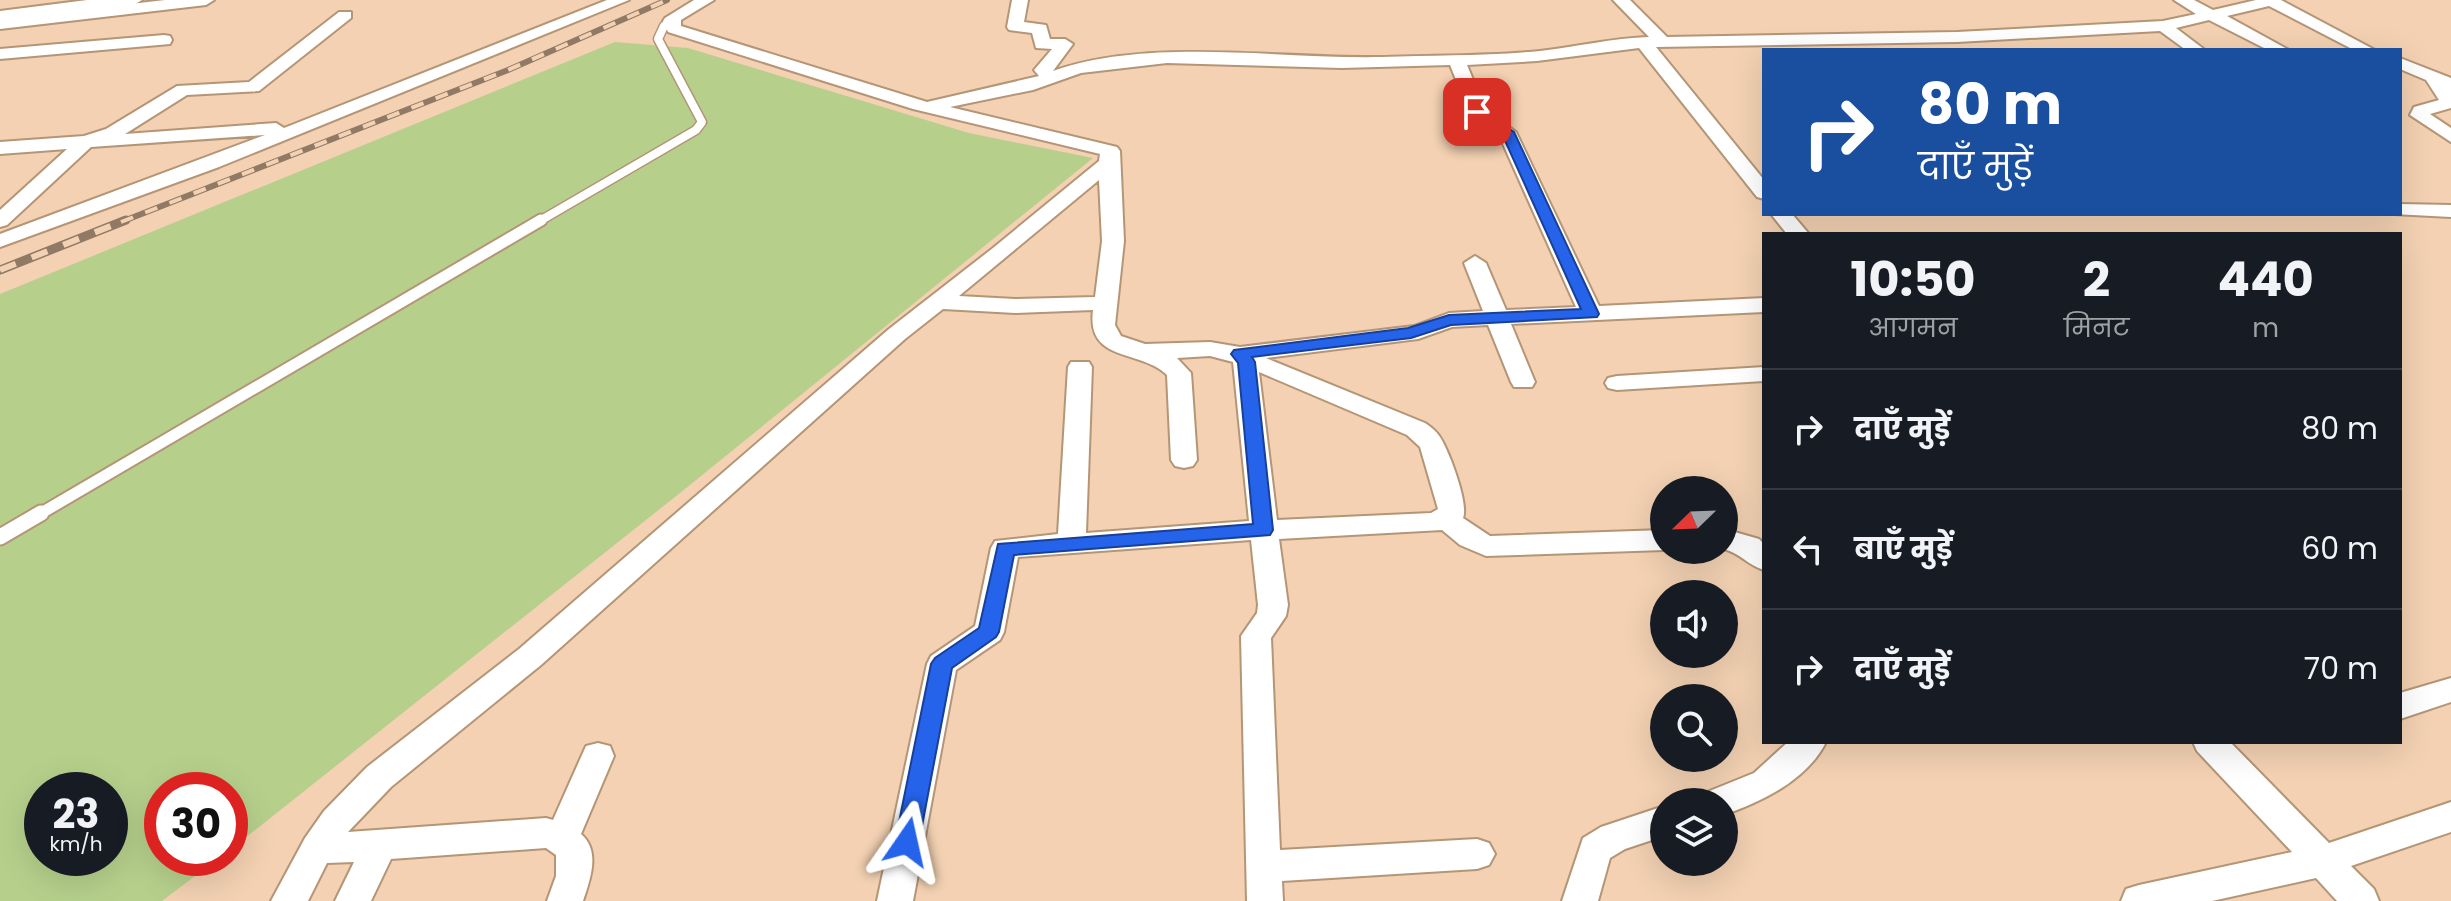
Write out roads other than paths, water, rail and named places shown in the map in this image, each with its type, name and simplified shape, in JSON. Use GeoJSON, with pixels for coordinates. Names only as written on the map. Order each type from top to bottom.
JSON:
{"type":"FeatureCollection","features":[{"type":"Feature","properties":{"kind":"street"},"geometry":{"type":"LineString","coordinates":[[0,17],[90,0]]}},
{"type":"Feature","properties":{"kind":"street"},"geometry":{"type":"LineString","coordinates":[[0,11],[132,0]]}},
{"type":"Feature","properties":{"kind":"street"},"geometry":{"type":"LineString","coordinates":[[0,24],[206,0]]}},
{"type":"Feature","properties":{"kind":"street"},"geometry":{"type":"LineString","coordinates":[[0,241],[303,127],[621,0]]}},
{"type":"Feature","properties":{"kind":"street"},"geometry":{"type":"LineString","coordinates":[[706,0],[671,21],[671,25],[679,32],[927,106],[1110,151],[1113,241],[1103,325],[1110,341],[1168,362],[1179,373],[1184,460]]}},
{"type":"Feature","properties":{"kind":"street"},"geometry":{"type":"LineString","coordinates":[[1020,0],[1015,27],[1040,28],[1042,44],[1065,44],[1043,70],[1051,79]]}},
{"type":"Feature","properties":{"kind":"street"},"geometry":{"type":"LineString","coordinates":[[1621,0],[1653,41],[1713,133],[1762,191]]}},
{"type":"Feature","properties":{"kind":"street"},"geometry":{"type":"LineString","coordinates":[[2182,0],[2277,48]]}},
{"type":"Feature","properties":{"kind":"street"},"geometry":{"type":"LineString","coordinates":[[927,106],[1051,79],[1078,68],[1167,58],[1342,63],[1457,60],[1537,56],[1653,41],[2009,34],[2163,26],[2270,1],[2363,48]]}},
{"type":"Feature","properties":{"kind":"street"},"geometry":{"type":"LineString","coordinates":[[0,221],[86,142],[113,133],[183,90],[241,90],[253,87],[345,15]]}},
{"type":"Feature","properties":{"kind":"street"},"geometry":{"type":"LineString","coordinates":[[2163,26],[2194,48]]}},
{"type":"Feature","properties":{"kind":"street"},"geometry":{"type":"LineString","coordinates":[[2009,34],[2029,48]]}},
{"type":"Feature","properties":{"kind":"street"},"geometry":{"type":"LineString","coordinates":[[0,54],[164,40]]}},
{"type":"Feature","properties":{"kind":"street"},"geometry":{"type":"LineString","coordinates":[[1457,60],[1477,112],[1507,132],[1591,314]]}},
{"type":"Feature","properties":{"kind":"street"},"geometry":{"type":"LineString","coordinates":[[2402,64],[2442,76],[2451,84]]}},
{"type":"Feature","properties":{"kind":"street"},"geometry":{"type":"LineString","coordinates":[[2442,76],[2442,88],[2449,103],[2420,111],[2419,115],[2451,136]]}},
{"type":"Feature","properties":{"kind":"street"},"geometry":{"type":"LineString","coordinates":[[0,148],[303,127]]}},
{"type":"Feature","properties":{"kind":"street"},"geometry":{"type":"LineString","coordinates":[[289,901],[336,821],[379,777],[572,621],[897,334],[1108,163]]}},
{"type":"Feature","properties":{"kind":"street"},"geometry":{"type":"LineString","coordinates":[[2402,210],[2451,211]]}},
{"type":"Feature","properties":{"kind":"street"},"geometry":{"type":"LineString","coordinates":[[1783,216],[1796,232]]}},
{"type":"Feature","properties":{"kind":"street"},"geometry":{"type":"LineString","coordinates":[[1475,263],[1523,382]]}},
{"type":"Feature","properties":{"kind":"street"},"geometry":{"type":"LineString","coordinates":[[938,302],[1015,306],[1106,303]]}},
{"type":"Feature","properties":{"kind":"street"},"geometry":{"type":"LineString","coordinates":[[1242,356],[1411,333],[1449,320],[1762,305]]}},
{"type":"Feature","properties":{"kind":"street"},"geometry":{"type":"LineString","coordinates":[[895,901],[942,664],[989,632],[1005,548],[1436,522],[1452,514],[1452,506],[1428,438],[1407,424],[1226,350],[1136,351]]}},
{"type":"Feature","properties":{"kind":"street"},"geometry":{"type":"LineString","coordinates":[[1242,356],[1273,605],[1271,616],[1256,636],[1264,884],[1477,854]]}},
{"type":"Feature","properties":{"kind":"street"},"geometry":{"type":"LineString","coordinates":[[1072,544],[1080,367]]}},
{"type":"Feature","properties":{"kind":"street"},"geometry":{"type":"LineString","coordinates":[[1617,383],[1762,374]]}},
{"type":"Feature","properties":{"kind":"street"},"geometry":{"type":"LineString","coordinates":[[1446,519],[1486,546],[1650,540]]}},
{"type":"Feature","properties":{"kind":"street"},"geometry":{"type":"LineString","coordinates":[[1738,543],[1749,546],[1762,558]]}},
{"type":"Feature","properties":{"kind":"street"},"geometry":{"type":"LineString","coordinates":[[2402,705],[2451,690]]}},
{"type":"Feature","properties":{"kind":"street"},"geometry":{"type":"LineString","coordinates":[[1738,794],[1766,783],[1808,744]]}},
{"type":"Feature","properties":{"kind":"street"},"geometry":{"type":"LineString","coordinates":[[2211,744],[2361,901]]}},
{"type":"Feature","properties":{"kind":"street"},"geometry":{"type":"LineString","coordinates":[[562,838],[598,756]]}},
{"type":"Feature","properties":{"kind":"street"},"geometry":{"type":"LineString","coordinates":[[2139,901],[2322,861],[2451,817]]}},
{"type":"Feature","properties":{"kind":"street"},"geometry":{"type":"LineString","coordinates":[[1580,901],[1595,849],[1613,838],[1650,826]]}},
{"type":"Feature","properties":{"kind":"street"},"geometry":{"type":"LineString","coordinates":[[317,849],[546,833],[562,838],[574,849],[576,861],[565,901]]}},
{"type":"Feature","properties":{"kind":"street"},"geometry":{"type":"LineString","coordinates":[[353,901],[380,845]]}},
{"type":"Feature","properties":{"kind":"lane"},"geometry":{"type":"LineString","coordinates":[[0,537],[696,130],[702,122],[658,39],[664,26],[671,21]]}},
{"type":"Feature","properties":{"kind":"railway"},"geometry":{"type":"LineString","coordinates":[[121,222],[508,70],[667,0]]}},
{"type":"Feature","properties":{"kind":"railway"},"geometry":{"type":"LineString","coordinates":[[0,270],[126,220]]}}]}
